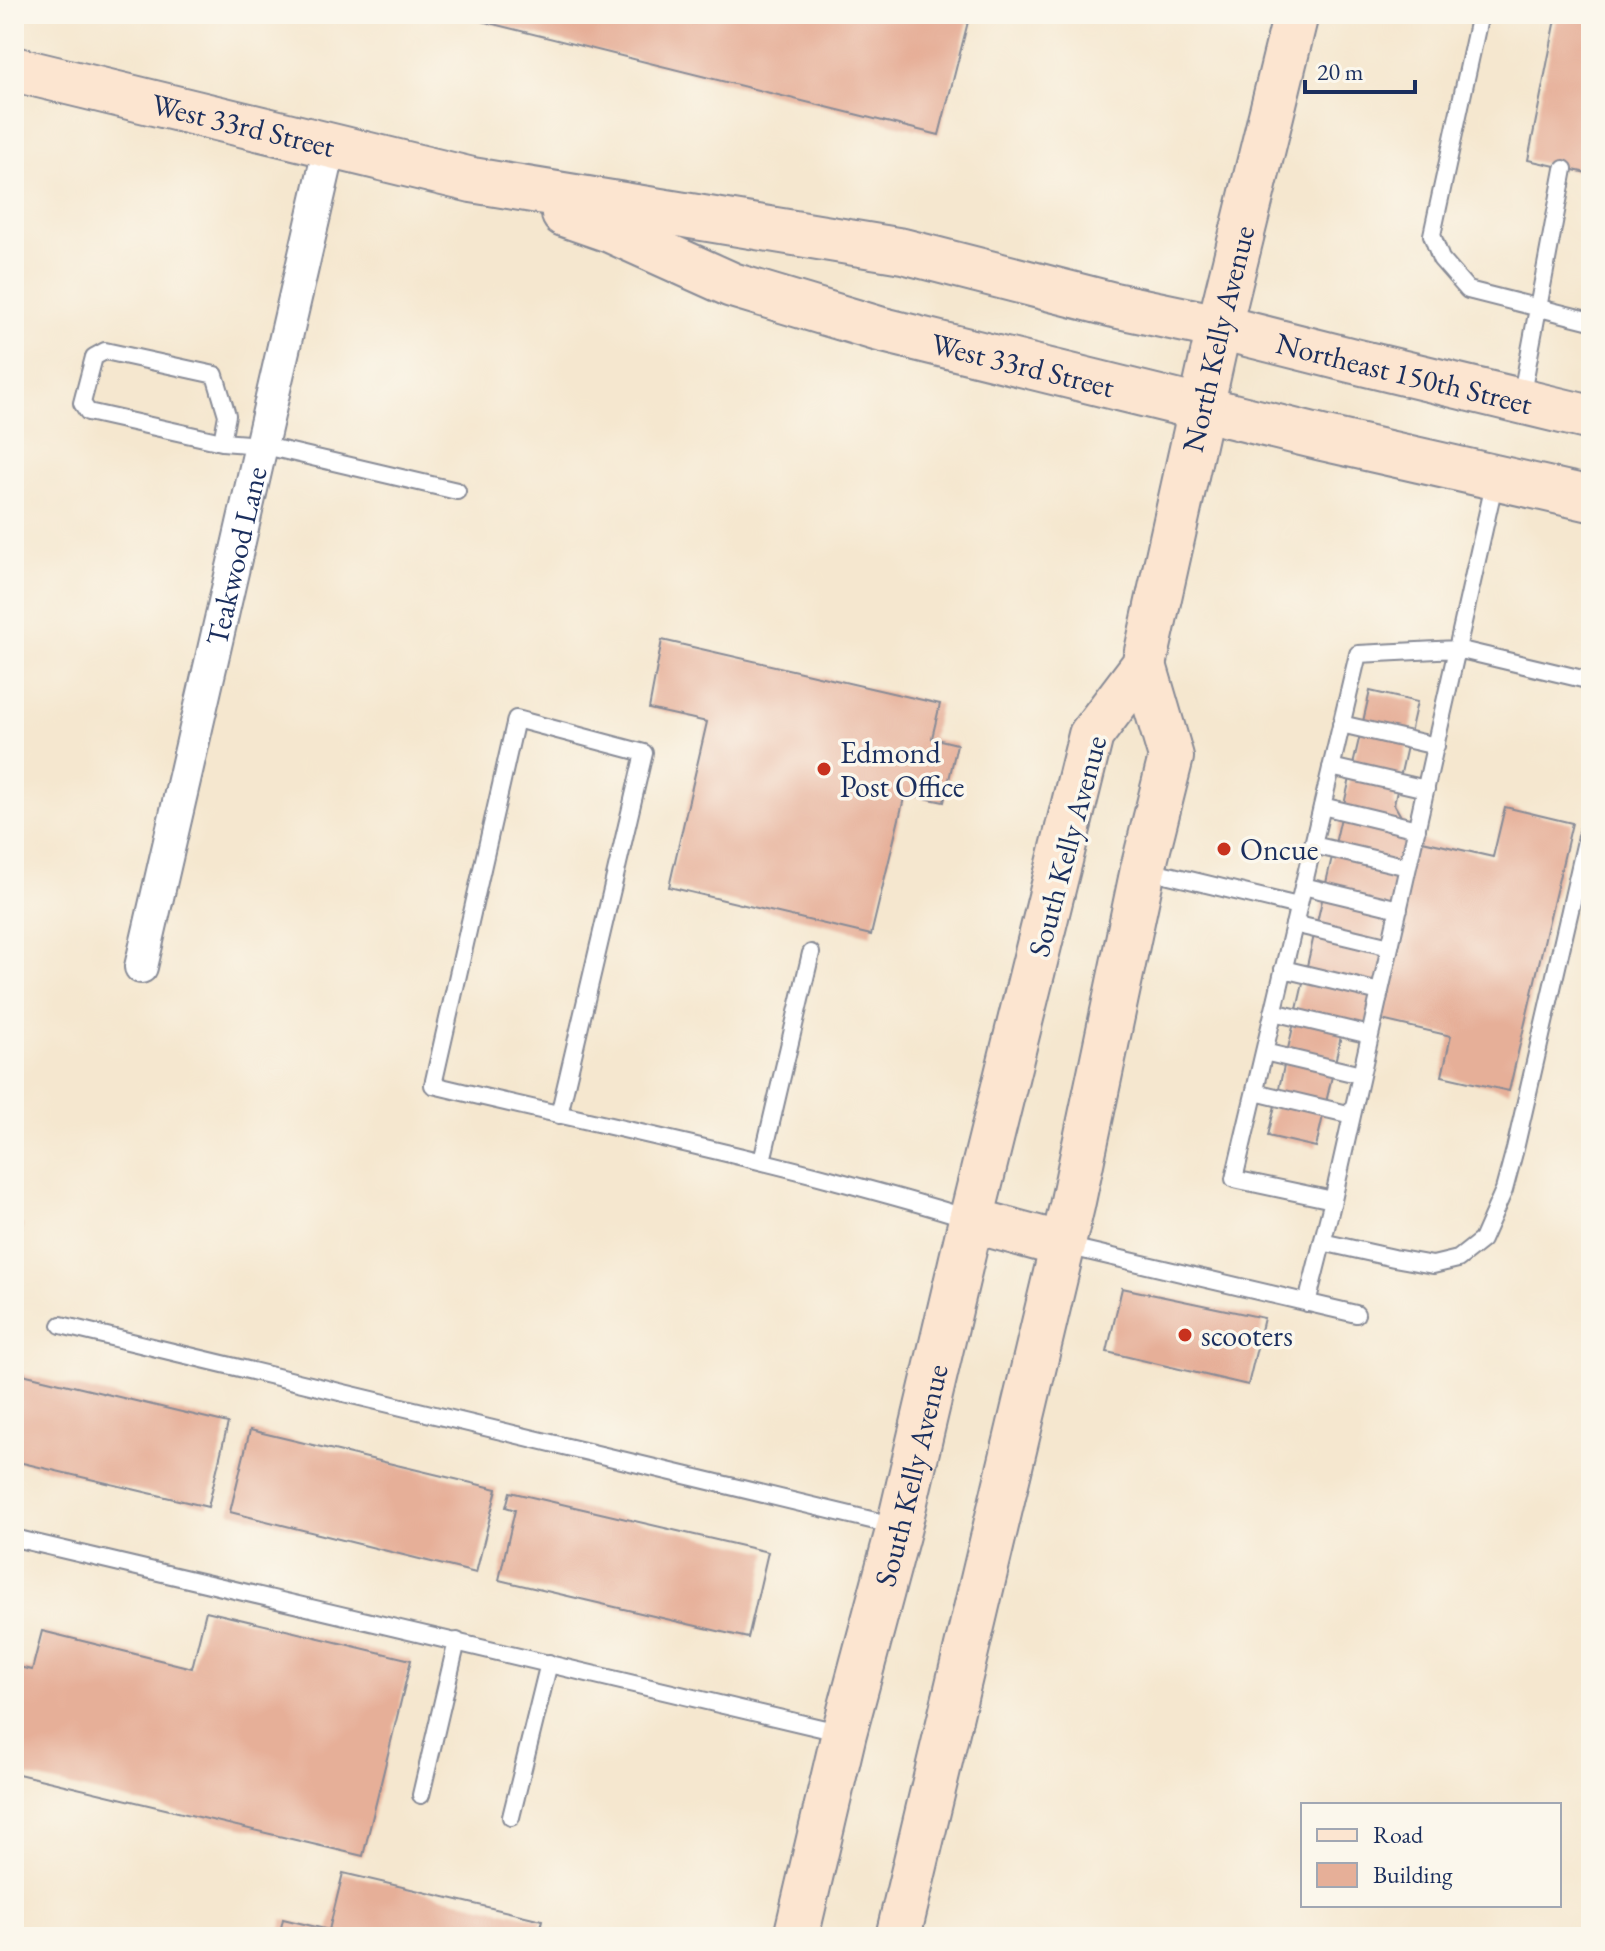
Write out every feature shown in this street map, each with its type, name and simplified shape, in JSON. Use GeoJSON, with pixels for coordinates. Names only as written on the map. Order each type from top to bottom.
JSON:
{"type":"FeatureCollection","features":[{"type":"Feature","properties":{"kind":"main road","name":"North Kelly Avenue"},"geometry":{"type":"LineString","coordinates":[[1144,665],[1219,327],[1296,14]]}},
{"type":"Feature","properties":{"kind":"main road","name":"West 33rd Street"},"geometry":{"type":"LineString","coordinates":[[14,69],[472,180],[903,251],[1114,305],[1219,327]]}},
{"type":"Feature","properties":{"kind":"main road","name":"West 33rd Street"},"geometry":{"type":"LineString","coordinates":[[472,180],[610,230],[732,285],[879,329],[1591,499]]}},
{"type":"Feature","properties":{"kind":"main road","name":"Northeast 150th Street"},"geometry":{"type":"LineString","coordinates":[[1219,327],[1591,418]]}},
{"type":"Feature","properties":{"kind":"main road"},"geometry":{"type":"LineString","coordinates":[[898,1937],[1063,1245],[1143,869],[1171,757],[1144,665]]}},
{"type":"Feature","properties":{"kind":"main road","name":"South Kelly Avenue"},"geometry":{"type":"LineString","coordinates":[[796,1937],[1091,735],[1144,665]]}},
{"type":"Feature","properties":{"kind":"main road"},"geometry":{"type":"LineString","coordinates":[[971,1220],[1063,1245]]}},
{"type":"Feature","properties":{"kind":"street","name":"Teakwood Lane"},"geometry":{"type":"LineString","coordinates":[[141,967],[330,146]]}},
{"type":"Feature","properties":{"kind":"lane"},"geometry":{"type":"LineString","coordinates":[[1480,14],[1432,235],[1441,259],[1468,290],[1591,321]]}},
{"type":"Feature","properties":{"kind":"lane"},"geometry":{"type":"LineString","coordinates":[[1520,401],[1564,169]]}},
{"type":"Feature","properties":{"kind":"lane"},"geometry":{"type":"LineString","coordinates":[[222,442],[227,415],[215,375],[105,351],[94,357],[82,403],[88,412],[222,442],[261,445],[457,491]]}},
{"type":"Feature","properties":{"kind":"lane"},"geometry":{"type":"LineString","coordinates":[[1307,1303],[1496,478]]}},
{"type":"Feature","properties":{"kind":"lane"},"geometry":{"type":"LineString","coordinates":[[1333,1200],[1234,1179],[1358,654],[1457,649],[1591,681]]}},
{"type":"Feature","properties":{"kind":"lane"},"geometry":{"type":"LineString","coordinates":[[559,1115],[644,753],[516,719],[433,1085],[559,1115],[762,1161],[971,1220]]}},
{"type":"Feature","properties":{"kind":"lane"},"geometry":{"type":"LineString","coordinates":[[1341,724],[1436,746]]}},
{"type":"Feature","properties":{"kind":"lane"},"geometry":{"type":"LineString","coordinates":[[1331,767],[1426,789]]}},
{"type":"Feature","properties":{"kind":"lane"},"geometry":{"type":"LineString","coordinates":[[1322,806],[1417,829]]}},
{"type":"Feature","properties":{"kind":"lane"},"geometry":{"type":"LineString","coordinates":[[1322,1242],[1433,1265],[1458,1259],[1482,1240],[1504,1190],[1515,1149],[1591,819]]}},
{"type":"Feature","properties":{"kind":"lane"},"geometry":{"type":"LineString","coordinates":[[1313,845],[1408,867]]}},
{"type":"Feature","properties":{"kind":"lane"},"geometry":{"type":"LineString","coordinates":[[1143,869],[1298,906]]}},
{"type":"Feature","properties":{"kind":"lane"},"geometry":{"type":"LineString","coordinates":[[1303,886],[1399,909]]}},
{"type":"Feature","properties":{"kind":"lane"},"geometry":{"type":"LineString","coordinates":[[1294,924],[1390,947]]}},
{"type":"Feature","properties":{"kind":"lane"},"geometry":{"type":"LineString","coordinates":[[762,1161],[811,953]]}},
{"type":"Feature","properties":{"kind":"lane"},"geometry":{"type":"LineString","coordinates":[[1283,969],[1380,992]]}},
{"type":"Feature","properties":{"kind":"lane"},"geometry":{"type":"LineString","coordinates":[[1273,1012],[1370,1035]]}},
{"type":"Feature","properties":{"kind":"lane"},"geometry":{"type":"LineString","coordinates":[[1264,1052],[1361,1075]]}},
{"type":"Feature","properties":{"kind":"lane"},"geometry":{"type":"LineString","coordinates":[[1255,1092],[1352,1115]]}},
{"type":"Feature","properties":{"kind":"lane"},"geometry":{"type":"LineString","coordinates":[[1063,1245],[1356,1314]]}},
{"type":"Feature","properties":{"kind":"lane"},"geometry":{"type":"LineString","coordinates":[[61,1325],[899,1527]]}},
{"type":"Feature","properties":{"kind":"lane"},"geometry":{"type":"LineString","coordinates":[[14,1538],[844,1733]]}},
{"type":"Feature","properties":{"kind":"lane"},"geometry":{"type":"LineString","coordinates":[[421,1795],[457,1641]]}},
{"type":"Feature","properties":{"kind":"lane"},"geometry":{"type":"LineString","coordinates":[[511,1817],[549,1663]]}},
{"type":"Feature","properties":{"kind":"building"},"geometry":{"type":"Polygon","coordinates":[[[453,14],[970,14],[939,135],[453,14]]]}},
{"type":"Feature","properties":{"kind":"building"},"geometry":{"type":"Polygon","coordinates":[[[1557,14],[1591,14],[1591,155],[1587,173],[1528,160],[1557,14]]]}},
{"type":"Feature","properties":{"kind":"building","name":"Edmond Post Office"},"geometry":{"type":"Polygon","coordinates":[[[662,640],[940,704],[932,738],[957,744],[944,802],[905,794],[871,935],[669,887],[707,722],[649,709],[662,640]]]}},
{"type":"Feature","properties":{"kind":"building"},"geometry":{"type":"Polygon","coordinates":[[[1370,691],[1417,702],[1394,804],[1414,839],[1493,857],[1505,807],[1572,823],[1509,1091],[1442,1076],[1451,1036],[1373,1018],[1341,1036],[1316,1147],[1268,1136],[1370,691]]]}},
{"type":"Feature","properties":{"kind":"building"},"geometry":{"type":"Polygon","coordinates":[[[14,1223],[23,1225],[15,1257],[14,1257],[14,1223]]]}},
{"type":"Feature","properties":{"kind":"building","name":"scooters"},"geometry":{"type":"Polygon","coordinates":[[[1122,1288],[1264,1318],[1248,1385],[1107,1352],[1122,1288]]]}},
{"type":"Feature","properties":{"kind":"building"},"geometry":{"type":"Polygon","coordinates":[[[14,1372],[228,1423],[208,1507],[14,1461],[14,1372]]]}},
{"type":"Feature","properties":{"kind":"building"},"geometry":{"type":"Polygon","coordinates":[[[250,1430],[497,1489],[476,1573],[230,1512],[250,1430]]]}},
{"type":"Feature","properties":{"kind":"building"},"geometry":{"type":"Polygon","coordinates":[[[510,1492],[768,1552],[748,1638],[499,1580],[515,1510],[506,1507],[510,1492]]]}},
{"type":"Feature","properties":{"kind":"building"},"geometry":{"type":"Polygon","coordinates":[[[206,1611],[411,1660],[363,1856],[14,1773],[14,1666],[32,1670],[42,1631],[192,1668],[206,1611]]]}},
{"type":"Feature","properties":{"kind":"building"},"geometry":{"type":"Polygon","coordinates":[[[343,1873],[542,1920],[538,1937],[279,1937],[283,1919],[329,1930],[343,1873]]]}},
{"type":"Feature","properties":{"kind":"place","name":"Edmond Post Office"},"geometry":{"type":"Point","coordinates":[824,769]}},
{"type":"Feature","properties":{"kind":"place","name":"Oncue"},"geometry":{"type":"Point","coordinates":[1224,849]}},
{"type":"Feature","properties":{"kind":"place","name":"scooters"},"geometry":{"type":"Point","coordinates":[1185,1335]}}]}
